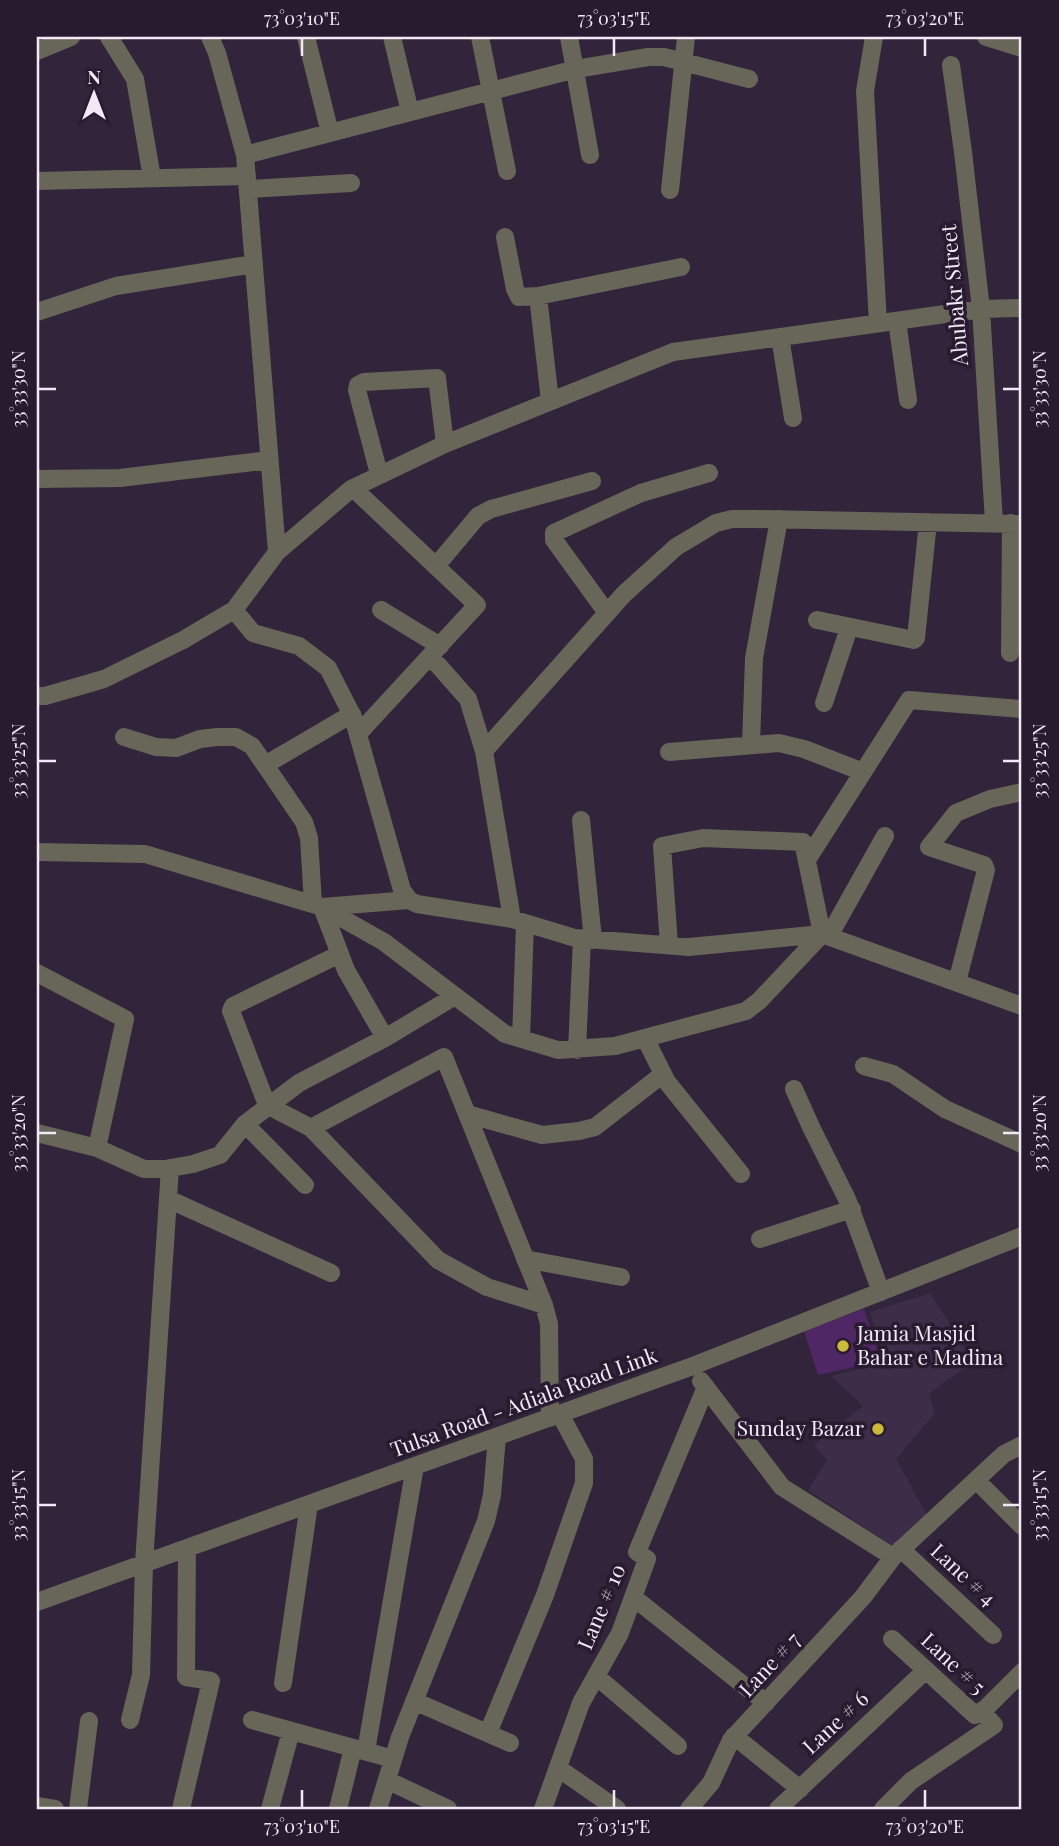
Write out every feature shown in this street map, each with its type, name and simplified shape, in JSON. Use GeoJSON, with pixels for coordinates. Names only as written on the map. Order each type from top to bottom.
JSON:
{"type":"FeatureCollection","features":[{"type":"Feature","properties":{"kind":"street"},"geometry":{"type":"LineString","coordinates":[[37,51],[71,37]]}},
{"type":"Feature","properties":{"kind":"street"},"geometry":{"type":"LineString","coordinates":[[109,37],[135,79],[152,178]]}},
{"type":"Feature","properties":{"kind":"street"},"geometry":{"type":"LineString","coordinates":[[210,37],[217,53],[245,155],[277,552]]}},
{"type":"Feature","properties":{"kind":"street"},"geometry":{"type":"LineString","coordinates":[[306,37],[330,133]]}},
{"type":"Feature","properties":{"kind":"street"},"geometry":{"type":"LineString","coordinates":[[392,37],[410,112]]}},
{"type":"Feature","properties":{"kind":"street"},"geometry":{"type":"LineString","coordinates":[[480,37],[507,171]]}},
{"type":"Feature","properties":{"kind":"street"},"geometry":{"type":"LineString","coordinates":[[569,37],[590,155]]}},
{"type":"Feature","properties":{"kind":"street"},"geometry":{"type":"LineString","coordinates":[[670,191],[686,37]]}},
{"type":"Feature","properties":{"kind":"street"},"geometry":{"type":"LineString","coordinates":[[874,37],[865,91],[878,323]]}},
{"type":"Feature","properties":{"kind":"street"},"geometry":{"type":"LineString","coordinates":[[986,37],[1022,48]]}},
{"type":"Feature","properties":{"kind":"street"},"geometry":{"type":"LineString","coordinates":[[245,155],[576,69],[648,57],[664,57],[682,64],[749,79]]}},
{"type":"Feature","properties":{"kind":"street","name":"Abubakr Street"},"geometry":{"type":"LineString","coordinates":[[951,65],[1009,523],[1010,653]]}},
{"type":"Feature","properties":{"kind":"street"},"geometry":{"type":"LineString","coordinates":[[37,181],[152,178],[351,183]]}},
{"type":"Feature","properties":{"kind":"street"},"geometry":{"type":"LineString","coordinates":[[505,237],[519,297],[538,296],[681,267]]}},
{"type":"Feature","properties":{"kind":"street"},"geometry":{"type":"LineString","coordinates":[[37,312],[116,286],[254,264]]}},
{"type":"Feature","properties":{"kind":"street"},"geometry":{"type":"LineString","coordinates":[[538,296],[550,401]]}},
{"type":"Feature","properties":{"kind":"street"},"geometry":{"type":"LineString","coordinates":[[37,696],[104,679],[183,640],[234,610],[277,552],[353,488],[445,444],[673,352],[981,309],[1022,308]]}},
{"type":"Feature","properties":{"kind":"street"},"geometry":{"type":"LineString","coordinates":[[897,321],[908,400]]}},
{"type":"Feature","properties":{"kind":"street"},"geometry":{"type":"LineString","coordinates":[[780,337],[793,418]]}},
{"type":"Feature","properties":{"kind":"street"},"geometry":{"type":"LineString","coordinates":[[379,474],[357,390],[358,385],[364,382],[437,377],[445,444]]}},
{"type":"Feature","properties":{"kind":"street"},"geometry":{"type":"LineString","coordinates":[[37,479],[120,478],[269,460]]}},
{"type":"Feature","properties":{"kind":"street"},"geometry":{"type":"LineString","coordinates":[[607,613],[554,540],[554,533],[641,493],[709,473]]}},
{"type":"Feature","properties":{"kind":"street"},"geometry":{"type":"LineString","coordinates":[[436,566],[478,516],[491,509],[592,481]]}},
{"type":"Feature","properties":{"kind":"street"},"geometry":{"type":"LineString","coordinates":[[353,488],[477,605],[358,734]]}},
{"type":"Feature","properties":{"kind":"street"},"geometry":{"type":"LineString","coordinates":[[484,751],[624,594],[676,547],[716,523],[732,519],[779,519],[1009,523]]}},
{"type":"Feature","properties":{"kind":"street"},"geometry":{"type":"LineString","coordinates":[[751,744],[754,658],[779,519]]}},
{"type":"Feature","properties":{"kind":"street"},"geometry":{"type":"LineString","coordinates":[[817,620],[910,641],[916,638],[928,522]]}},
{"type":"Feature","properties":{"kind":"street"},"geometry":{"type":"LineString","coordinates":[[234,610],[253,634],[299,646],[328,668],[352,714],[402,890],[409,900],[417,904],[518,921],[588,939],[689,947],[826,935],[1022,1006]]}},
{"type":"Feature","properties":{"kind":"street"},"geometry":{"type":"LineString","coordinates":[[380,610],[434,652],[438,665],[468,699],[484,751],[518,921],[521,1039]]}},
{"type":"Feature","properties":{"kind":"street"},"geometry":{"type":"LineString","coordinates":[[824,703],[849,628]]}},
{"type":"Feature","properties":{"kind":"street"},"geometry":{"type":"LineString","coordinates":[[807,860],[909,701],[1022,709]]}},
{"type":"Feature","properties":{"kind":"street"},"geometry":{"type":"LineString","coordinates":[[265,765],[352,714]]}},
{"type":"Feature","properties":{"kind":"street"},"geometry":{"type":"LineString","coordinates":[[124,737],[156,747],[176,748],[200,739],[236,737],[252,746],[304,822],[309,838],[317,906],[346,970],[385,1038]]}},
{"type":"Feature","properties":{"kind":"street"},"geometry":{"type":"LineString","coordinates":[[669,752],[779,743],[804,749],[863,772]]}},
{"type":"Feature","properties":{"kind":"street"},"geometry":{"type":"LineString","coordinates":[[957,982],[986,870],[984,865],[929,846],[956,813],[990,799],[1022,792]]}},
{"type":"Feature","properties":{"kind":"street"},"geometry":{"type":"LineString","coordinates":[[577,1050],[588,939],[581,820]]}},
{"type":"Feature","properties":{"kind":"street"},"geometry":{"type":"LineString","coordinates":[[37,852],[145,854],[317,906],[384,942],[505,1034],[558,1051],[615,1046],[746,1011],[760,1001],[826,935],[885,836]]}},
{"type":"Feature","properties":{"kind":"street"},"geometry":{"type":"LineString","coordinates":[[669,945],[662,846],[703,838],[803,842],[826,935]]}},
{"type":"Feature","properties":{"kind":"street"},"geometry":{"type":"LineString","coordinates":[[317,906],[409,900]]}},
{"type":"Feature","properties":{"kind":"street"},"geometry":{"type":"LineString","coordinates":[[340,954],[233,1006],[231,1011],[267,1105],[310,1128],[438,1259],[487,1287],[544,1304]]}},
{"type":"Feature","properties":{"kind":"street"},"geometry":{"type":"LineString","coordinates":[[37,973],[125,1019],[97,1148]]}},
{"type":"Feature","properties":{"kind":"street"},"geometry":{"type":"LineString","coordinates":[[37,1133],[97,1148],[144,1169],[193,1164],[220,1155],[245,1124],[299,1083],[385,1038],[456,996]]}},
{"type":"Feature","properties":{"kind":"street"},"geometry":{"type":"LineString","coordinates":[[645,1038],[667,1082],[741,1174]]}},
{"type":"Feature","properties":{"kind":"street"},"geometry":{"type":"LineString","coordinates":[[310,1128],[444,1057],[544,1304],[549,1324],[555,1416],[584,1459],[584,1483],[545,1595],[488,1733]]}},
{"type":"Feature","properties":{"kind":"street"},"geometry":{"type":"LineString","coordinates":[[864,1066],[892,1073],[945,1109],[1022,1144]]}},
{"type":"Feature","properties":{"kind":"street"},"geometry":{"type":"LineString","coordinates":[[467,1114],[542,1135],[579,1131],[595,1127],[663,1074]]}},
{"type":"Feature","properties":{"kind":"street"},"geometry":{"type":"LineString","coordinates":[[794,1088],[852,1209],[881,1292]]}},
{"type":"Feature","properties":{"kind":"street"},"geometry":{"type":"LineString","coordinates":[[245,1124],[305,1185]]}},
{"type":"Feature","properties":{"kind":"street"},"geometry":{"type":"LineString","coordinates":[[130,1720],[141,1675],[145,1563],[170,1168]]}},
{"type":"Feature","properties":{"kind":"street"},"geometry":{"type":"LineString","coordinates":[[168,1199],[331,1273]]}},
{"type":"Feature","properties":{"kind":"street"},"geometry":{"type":"LineString","coordinates":[[760,1239],[852,1209]]}},
{"type":"Feature","properties":{"kind":"street","name":"Tulsa Road - Adiala Road Link"},"geometry":{"type":"LineString","coordinates":[[37,1602],[690,1367],[1022,1237]]}},
{"type":"Feature","properties":{"kind":"street"},"geometry":{"type":"LineString","coordinates":[[525,1259],[621,1277]]}},
{"type":"Feature","properties":{"kind":"street","name":"Lane # 4"},"geometry":{"type":"LineString","coordinates":[[690,1367],[782,1487],[897,1553],[993,1635]]}},
{"type":"Feature","properties":{"kind":"street","name":"Lane # 10"},"geometry":{"type":"LineString","coordinates":[[543,1809],[581,1703],[620,1633],[647,1559],[637,1552],[706,1387]]}},
{"type":"Feature","properties":{"kind":"street"},"geometry":{"type":"LineString","coordinates":[[378,1809],[414,1701],[486,1521],[492,1495],[497,1437]]}},
{"type":"Feature","properties":{"kind":"street","name":"Lane # 7"},"geometry":{"type":"LineString","coordinates":[[688,1809],[711,1783],[734,1736],[863,1597],[897,1553],[1004,1454],[1022,1445]]}},
{"type":"Feature","properties":{"kind":"street"},"geometry":{"type":"LineString","coordinates":[[338,1809],[360,1749],[415,1466]]}},
{"type":"Feature","properties":{"kind":"street"},"geometry":{"type":"LineString","coordinates":[[976,1480],[1022,1526]]}},
{"type":"Feature","properties":{"kind":"street"},"geometry":{"type":"LineString","coordinates":[[283,1683],[309,1504]]}},
{"type":"Feature","properties":{"kind":"street"},"geometry":{"type":"LineString","coordinates":[[181,1809],[211,1681],[186,1677],[187,1548]]}},
{"type":"Feature","properties":{"kind":"street"},"geometry":{"type":"LineString","coordinates":[[633,1597],[765,1703]]}},
{"type":"Feature","properties":{"kind":"street","name":"Lane # 5"},"geometry":{"type":"LineString","coordinates":[[892,1639],[975,1715],[985,1709]]}},
{"type":"Feature","properties":{"kind":"street","name":"Lane # 6"},"geometry":{"type":"LineString","coordinates":[[778,1809],[925,1671]]}},
{"type":"Feature","properties":{"kind":"street"},"geometry":{"type":"LineString","coordinates":[[596,1676],[678,1746]]}},
{"type":"Feature","properties":{"kind":"street"},"geometry":{"type":"LineString","coordinates":[[883,1809],[911,1781],[993,1725],[982,1712],[1019,1683]]}},
{"type":"Feature","properties":{"kind":"street"},"geometry":{"type":"LineString","coordinates":[[414,1701],[510,1743]]}},
{"type":"Feature","properties":{"kind":"street"},"geometry":{"type":"LineString","coordinates":[[252,1720],[393,1759]]}},
{"type":"Feature","properties":{"kind":"street"},"geometry":{"type":"LineString","coordinates":[[78,1809],[89,1721]]}},
{"type":"Feature","properties":{"kind":"street"},"geometry":{"type":"LineString","coordinates":[[270,1809],[291,1731]]}},
{"type":"Feature","properties":{"kind":"street"},"geometry":{"type":"LineString","coordinates":[[734,1736],[800,1788]]}},
{"type":"Feature","properties":{"kind":"street"},"geometry":{"type":"LineString","coordinates":[[558,1768],[617,1809]]}},
{"type":"Feature","properties":{"kind":"street"},"geometry":{"type":"LineString","coordinates":[[387,1780],[448,1809]]}},
{"type":"Feature","properties":{"kind":"street"},"geometry":{"type":"LineString","coordinates":[[37,1806],[55,1809]]}},
{"type":"Feature","properties":{"kind":"shaded area","name":"Sunday Bazar"},"geometry":{"type":"Polygon","coordinates":[[[930,1293],[973,1361],[929,1394],[935,1413],[896,1459],[927,1515],[894,1547],[808,1490],[827,1460],[814,1445],[863,1406],[831,1376],[886,1363],[870,1312],[930,1293]]]}},
{"type":"Feature","properties":{"kind":"building","name":"Jamia Masjid Bahar e Madina"},"geometry":{"type":"Polygon","coordinates":[[[864,1309],[881,1361],[818,1375],[804,1331],[864,1309]]]}},
{"type":"Feature","properties":{"kind":"place","name":"Jamia Masjid Bahar e Madina"},"geometry":{"type":"Point","coordinates":[843,1346]}},
{"type":"Feature","properties":{"kind":"place","name":"Sunday Bazar"},"geometry":{"type":"Point","coordinates":[878,1429]}}]}
